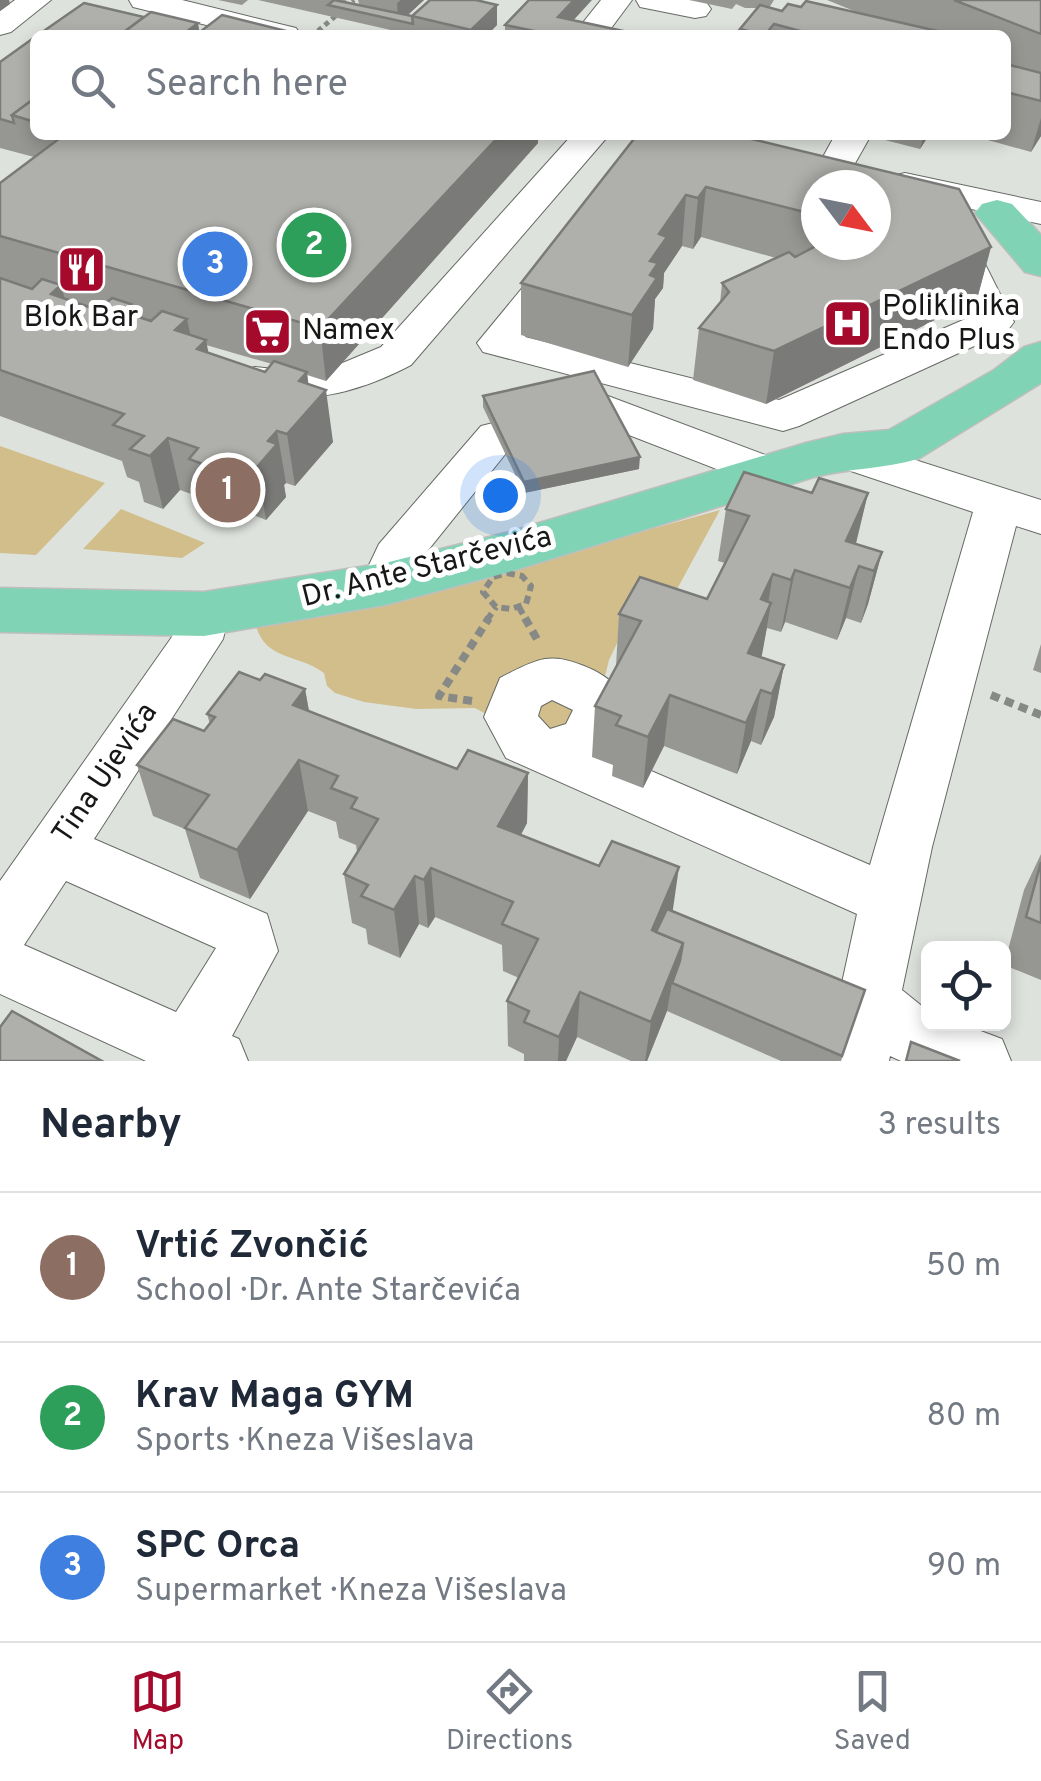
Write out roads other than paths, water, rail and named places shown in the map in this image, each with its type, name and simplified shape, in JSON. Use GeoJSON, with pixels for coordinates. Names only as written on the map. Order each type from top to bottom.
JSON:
{"type":"FeatureCollection","features":[{"type":"Feature","properties":{"kind":"main road"},"geometry":{"type":"LineString","coordinates":[[987,206],[1041,193]]}},
{"type":"Feature","properties":{"kind":"main road"},"geometry":{"type":"LineString","coordinates":[[987,206],[1040,236]]}},
{"type":"Feature","properties":{"kind":"main road","name":"Dr. Ante Starčevića"},"geometry":{"type":"LineString","coordinates":[[843,452],[876,425],[985,366],[1041,328]]}},
{"type":"Feature","properties":{"kind":"main road","name":"Dr. Ante Starčevića"},"geometry":{"type":"LineString","coordinates":[[0,610],[204,614],[386,584],[509,552],[843,452],[900,447],[1012,381],[1041,358]]}},
{"type":"Feature","properties":{"kind":"street"},"geometry":{"type":"LineString","coordinates":[[0,23],[33,0]]}},
{"type":"Feature","properties":{"kind":"street"},"geometry":{"type":"LineString","coordinates":[[593,30],[617,0]]}},
{"type":"Feature","properties":{"kind":"street"},"geometry":{"type":"LineString","coordinates":[[651,0],[695,9]]}},
{"type":"Feature","properties":{"kind":"street"},"geometry":{"type":"LineString","coordinates":[[162,2],[260,30]]}},
{"type":"Feature","properties":{"kind":"street"},"geometry":{"type":"LineString","coordinates":[[225,374],[286,386],[324,386],[364,374],[396,356],[595,140]]}},
{"type":"Feature","properties":{"kind":"street"},"geometry":{"type":"LineString","coordinates":[[831,153],[987,206]]}},
{"type":"Feature","properties":{"kind":"street"},"geometry":{"type":"LineString","coordinates":[[567,237],[498,343],[783,416],[994,322],[956,242],[891,220]]}},
{"type":"Feature","properties":{"kind":"street"},"geometry":{"type":"LineString","coordinates":[[608,411],[768,473]]}},
{"type":"Feature","properties":{"kind":"street"},"geometry":{"type":"LineString","coordinates":[[386,584],[396,557],[497,437]]}},
{"type":"Feature","properties":{"kind":"street"},"geometry":{"type":"LineString","coordinates":[[843,452],[1019,511],[952,681],[890,901],[864,1031],[902,1031],[979,1061]]}},
{"type":"Feature","properties":{"kind":"street","name":"Tina Ujevića"},"geometry":{"type":"LineString","coordinates":[[0,930],[198,639],[204,614]]}},
{"type":"Feature","properties":{"kind":"street"},"geometry":{"type":"LineString","coordinates":[[551,752],[582,745],[593,736],[601,712],[588,690],[560,679],[531,685],[519,693],[512,705],[514,730],[536,748],[890,901]]}},
{"type":"Feature","properties":{"kind":"street"},"geometry":{"type":"LineString","coordinates":[[0,964],[203,1055],[248,951],[246,932],[55,849]]}},
{"type":"Feature","properties":{"kind":"place","name":"Krav Maga GYM"},"geometry":{"type":"Point","coordinates":[314,245]}},
{"type":"Feature","properties":{"kind":"place","name":"SPC Orca"},"geometry":{"type":"Point","coordinates":[215,264]}},
{"type":"Feature","properties":{"kind":"place","name":"Blok Bar"},"geometry":{"type":"Point","coordinates":[81,269]}},
{"type":"Feature","properties":{"kind":"place","name":"Poliklinika Endo Plus"},"geometry":{"type":"Point","coordinates":[847,324]}},
{"type":"Feature","properties":{"kind":"place","name":"Namex"},"geometry":{"type":"Point","coordinates":[267,331]}},
{"type":"Feature","properties":{"kind":"place","name":"Vrtić Zvončić"},"geometry":{"type":"Point","coordinates":[228,490]}}]}
